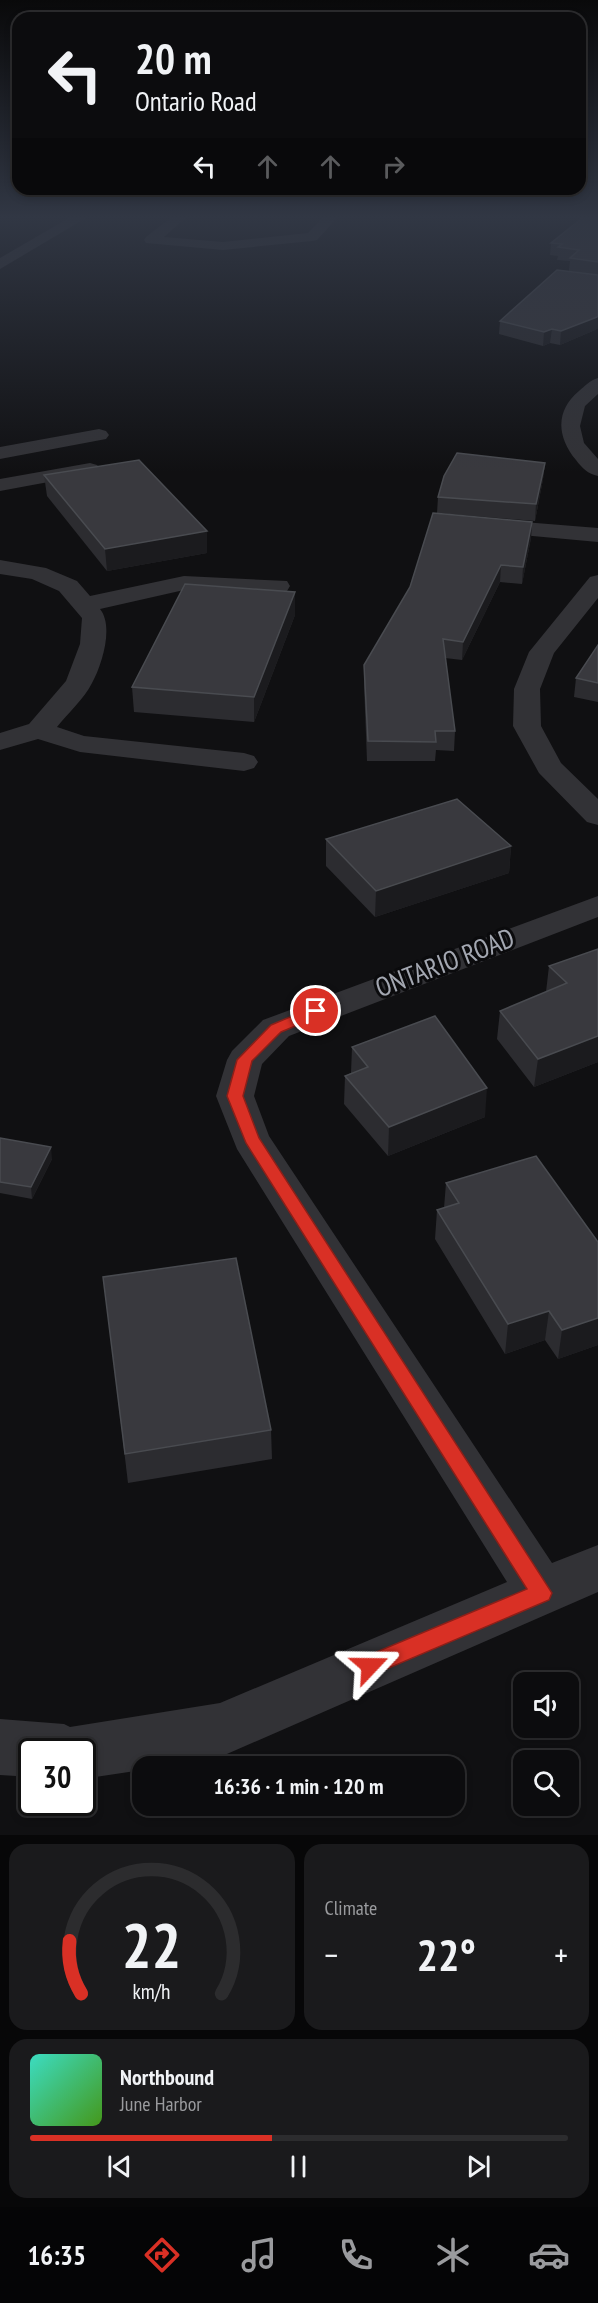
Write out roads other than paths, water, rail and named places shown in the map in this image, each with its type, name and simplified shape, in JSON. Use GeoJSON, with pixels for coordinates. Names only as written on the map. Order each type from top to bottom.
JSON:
{"type":"FeatureCollection","features":[{"type":"Feature","properties":{"kind":"street"},"geometry":{"type":"LineString","coordinates":[[598,384],[574,408],[569,426],[572,440],[583,459],[598,470]]}},
{"type":"Feature","properties":{"kind":"street"},"geometry":{"type":"LineString","coordinates":[[0,453],[99,435]]}},
{"type":"Feature","properties":{"kind":"street"},"geometry":{"type":"LineString","coordinates":[[0,485],[111,465]]}},
{"type":"Feature","properties":{"kind":"street"},"geometry":{"type":"LineString","coordinates":[[467,524],[598,535]]}},
{"type":"Feature","properties":{"kind":"street"},"geometry":{"type":"LineString","coordinates":[[0,567],[38,573],[68,586],[94,617],[93,644],[79,683],[39,730],[0,742]]}},
{"type":"Feature","properties":{"kind":"street"},"geometry":{"type":"LineString","coordinates":[[598,582],[542,652],[527,689],[527,726],[549,767],[598,816]]}},
{"type":"Feature","properties":{"kind":"street"},"geometry":{"type":"LineString","coordinates":[[84,605],[184,583],[278,586]]}},
{"type":"Feature","properties":{"kind":"street"},"geometry":{"type":"LineString","coordinates":[[570,619],[598,625]]}},
{"type":"Feature","properties":{"kind":"street"},"geometry":{"type":"LineString","coordinates":[[39,730],[80,744],[244,762]]}},
{"type":"Feature","properties":{"kind":"street","name":"ONTARIO ROAD"},"geometry":{"type":"LineString","coordinates":[[542,1593],[251,1139],[235,1096],[245,1060],[276,1028],[598,906]]}},
{"type":"Feature","properties":{"kind":"street"},"geometry":{"type":"LineString","coordinates":[[96,1749],[220,1730],[598,1568]]}},
{"type":"Feature","properties":{"kind":"street"},"geometry":{"type":"LineString","coordinates":[[0,1747],[18,1748]]}}]}
